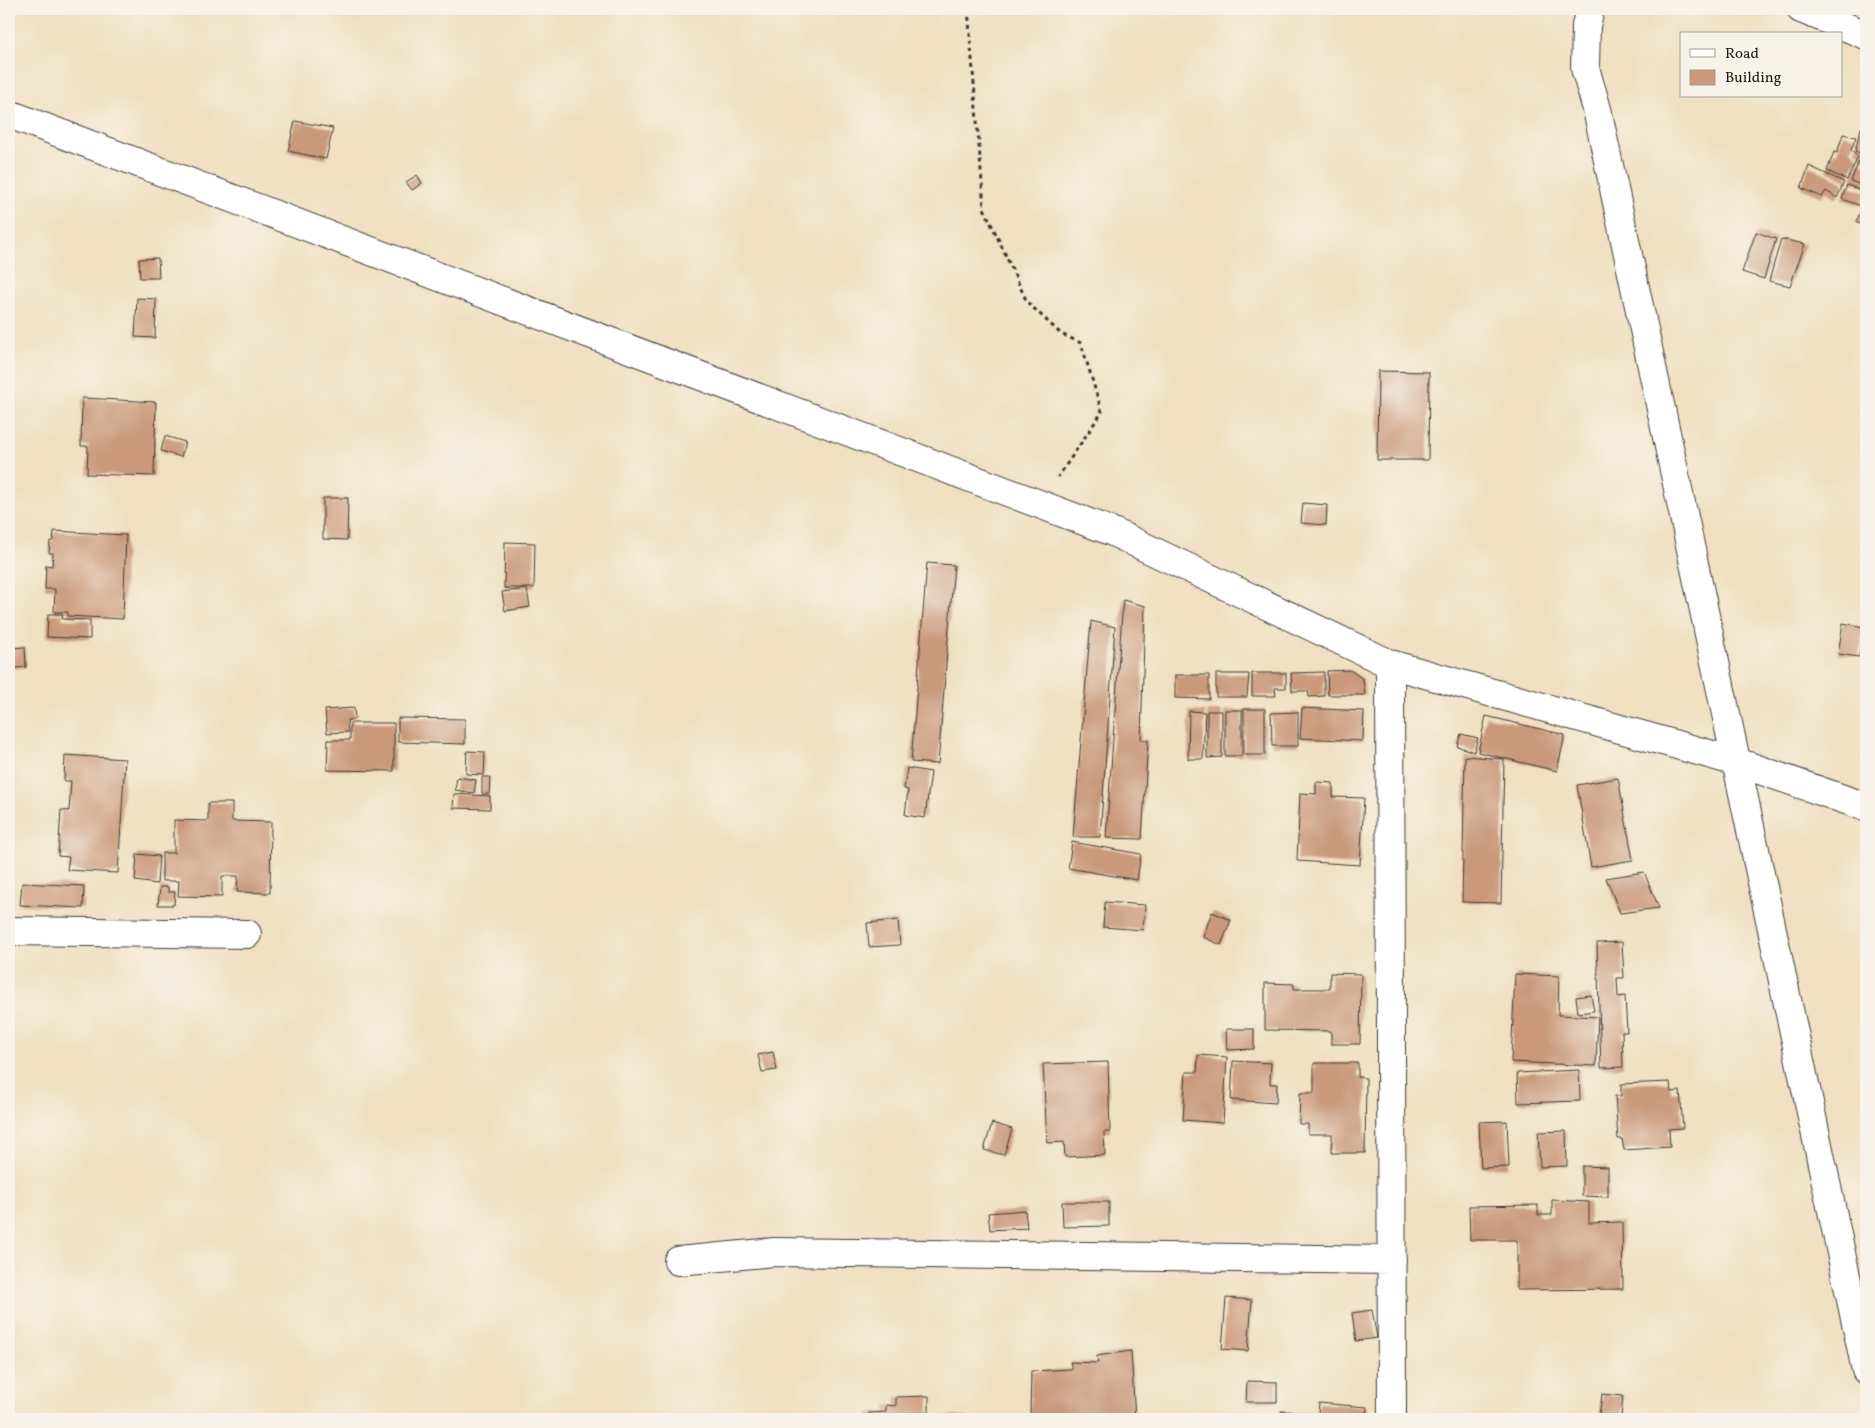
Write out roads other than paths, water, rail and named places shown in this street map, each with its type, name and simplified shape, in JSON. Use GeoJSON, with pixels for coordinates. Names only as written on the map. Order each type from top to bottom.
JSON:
{"type":"FeatureCollection","features":[{"type":"Feature","properties":{"kind":"street"},"geometry":{"type":"LineString","coordinates":[[1590,9],[1586,26],[1585,68],[1597,109],[1866,1367]]}},
{"type":"Feature","properties":{"kind":"street"},"geometry":{"type":"LineString","coordinates":[[1801,9],[1866,34]]}},
{"type":"Feature","properties":{"kind":"street"},"geometry":{"type":"LineString","coordinates":[[9,114],[1113,532],[1390,664],[1737,762],[1866,807]]}},
{"type":"Feature","properties":{"kind":"street"},"geometry":{"type":"LineString","coordinates":[[1390,664],[1392,1419]]}},
{"type":"Feature","properties":{"kind":"street"},"geometry":{"type":"LineString","coordinates":[[9,930],[247,934]]}},
{"type":"Feature","properties":{"kind":"street"},"geometry":{"type":"LineString","coordinates":[[678,1261],[774,1252],[1392,1260]]}}]}
